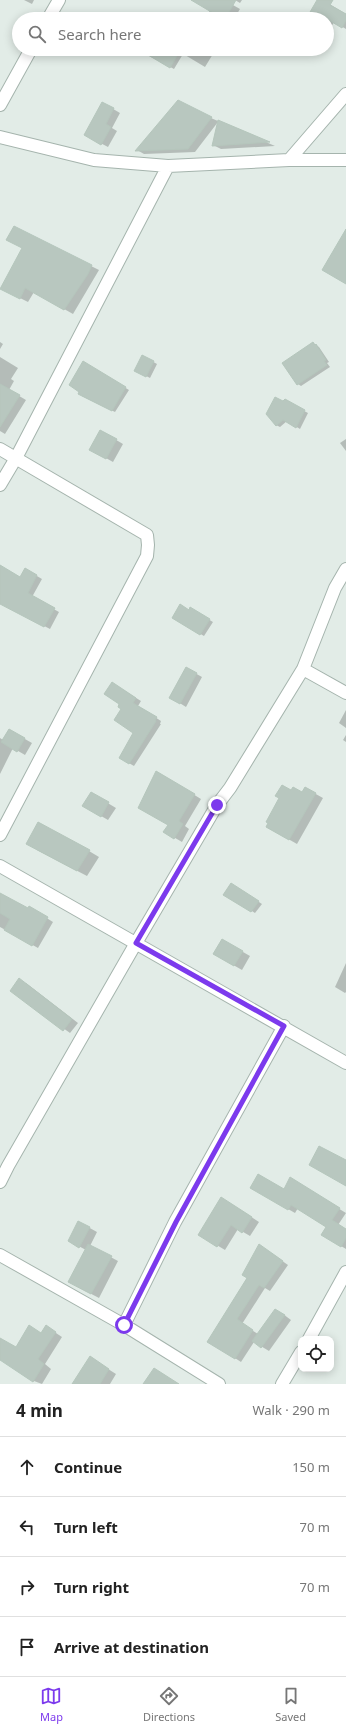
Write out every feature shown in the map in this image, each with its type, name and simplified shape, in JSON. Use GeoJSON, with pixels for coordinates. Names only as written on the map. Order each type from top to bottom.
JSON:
{"type":"FeatureCollection","features":[{"type":"Feature","properties":{"kind":"street"},"geometry":{"type":"LineString","coordinates":[[52,12],[59,0]]}},
{"type":"Feature","properties":{"kind":"street"},"geometry":{"type":"LineString","coordinates":[[0,105],[27,56]]}},
{"type":"Feature","properties":{"kind":"street"},"geometry":{"type":"LineString","coordinates":[[289,160],[346,94]]}},
{"type":"Feature","properties":{"kind":"street"},"geometry":{"type":"LineString","coordinates":[[0,137],[94,160],[168,166],[289,160],[346,160]]}},
{"type":"Feature","properties":{"kind":"street"},"geometry":{"type":"LineString","coordinates":[[0,485],[16,458],[168,166]]}},
{"type":"Feature","properties":{"kind":"street"},"geometry":{"type":"LineString","coordinates":[[0,449],[147,535],[148,545],[147,556],[0,835]]}},
{"type":"Feature","properties":{"kind":"street"},"geometry":{"type":"LineString","coordinates":[[0,1182],[136,943],[217,805],[230,788],[302,670],[335,588],[346,569]]}},
{"type":"Feature","properties":{"kind":"street"},"geometry":{"type":"LineString","coordinates":[[302,670],[346,694]]}},
{"type":"Feature","properties":{"kind":"street"},"geometry":{"type":"LineString","coordinates":[[0,866],[284,1026],[346,1063]]}},
{"type":"Feature","properties":{"kind":"street"},"geometry":{"type":"LineString","coordinates":[[124,1325],[176,1222],[284,1026]]}},
{"type":"Feature","properties":{"kind":"street"},"geometry":{"type":"LineString","coordinates":[[0,1255],[124,1325],[219,1384]]}},
{"type":"Feature","properties":{"kind":"street"},"geometry":{"type":"LineString","coordinates":[[311,1336],[346,1272]]}},
{"type":"Feature","properties":{"kind":"street"},"geometry":{"type":"LineString","coordinates":[[282,1384],[298,1357]]}},
{"type":"Feature","properties":{"kind":"building"},"geometry":{"type":"Polygon","coordinates":[[[191,0],[236,0],[229,12],[211,12],[191,0]]]}},
{"type":"Feature","properties":{"kind":"building"},"geometry":{"type":"Polygon","coordinates":[[[317,0],[333,0],[330,5],[346,14],[346,20],[342,28],[334,23],[334,12],[310,12],[317,0]]]}},
{"type":"Feature","properties":{"kind":"building"},"geometry":{"type":"Polygon","coordinates":[[[150,56],[177,56],[170,68],[150,56]]]}},
{"type":"Feature","properties":{"kind":"building"},"geometry":{"type":"Polygon","coordinates":[[[178,100],[212,117],[188,149],[135,151],[178,100]]]}},
{"type":"Feature","properties":{"kind":"building"},"geometry":{"type":"Polygon","coordinates":[[[102,102],[114,108],[106,124],[111,127],[101,145],[84,135],[102,102]]]}},
{"type":"Feature","properties":{"kind":"building"},"geometry":{"type":"Polygon","coordinates":[[[218,120],[270,142],[212,146],[218,120]]]}},
{"type":"Feature","properties":{"kind":"building"},"geometry":{"type":"Polygon","coordinates":[[[14,226],[92,265],[88,274],[64,310],[25,288],[20,299],[0,289],[22,248],[6,240],[14,226]]]}},
{"type":"Feature","properties":{"kind":"building"},"geometry":{"type":"Polygon","coordinates":[[[346,229],[346,284],[322,270],[346,229]]]}},
{"type":"Feature","properties":{"kind":"building"},"geometry":{"type":"Polygon","coordinates":[[[313,342],[315,345],[316,344],[326,360],[324,361],[327,365],[297,385],[282,363],[313,342]]]}},
{"type":"Feature","properties":{"kind":"building"},"geometry":{"type":"Polygon","coordinates":[[[142,355],[154,361],[146,377],[134,371],[142,355]]]}},
{"type":"Feature","properties":{"kind":"building"},"geometry":{"type":"Polygon","coordinates":[[[83,361],[126,387],[112,411],[78,394],[79,392],[69,385],[83,361]]]}},
{"type":"Feature","properties":{"kind":"building"},"geometry":{"type":"Polygon","coordinates":[[[0,384],[20,395],[0,427],[0,384]]]}},
{"type":"Feature","properties":{"kind":"building"},"geometry":{"type":"Polygon","coordinates":[[[275,397],[283,401],[285,399],[305,410],[296,428],[283,420],[276,426],[266,414],[275,397]]]}},
{"type":"Feature","properties":{"kind":"building"},"geometry":{"type":"Polygon","coordinates":[[[100,430],[117,439],[106,459],[89,450],[100,430]]]}},
{"type":"Feature","properties":{"kind":"building"},"geometry":{"type":"Polygon","coordinates":[[[0,565],[20,577],[25,568],[37,575],[28,593],[55,608],[44,627],[0,604],[0,565]]]}},
{"type":"Feature","properties":{"kind":"building"},"geometry":{"type":"Polygon","coordinates":[[[180,604],[189,610],[190,607],[210,619],[200,635],[172,618],[180,604]]]}},
{"type":"Feature","properties":{"kind":"building"},"geometry":{"type":"Polygon","coordinates":[[[186,667],[197,673],[180,704],[169,698],[186,667]]]}},
{"type":"Feature","properties":{"kind":"building"},"geometry":{"type":"Polygon","coordinates":[[[112,682],[136,698],[133,703],[157,717],[129,764],[119,758],[133,733],[114,720],[121,709],[118,707],[119,704],[104,694],[112,682]]]}},
{"type":"Feature","properties":{"kind":"building"},"geometry":{"type":"Polygon","coordinates":[[[9,729],[25,738],[17,752],[1,742],[9,729]]]}},
{"type":"Feature","properties":{"kind":"building"},"geometry":{"type":"Polygon","coordinates":[[[156,771],[195,794],[179,821],[183,824],[174,839],[163,832],[168,825],[138,808],[156,771]]]}},
{"type":"Feature","properties":{"kind":"building"},"geometry":{"type":"Polygon","coordinates":[[[282,785],[291,790],[293,787],[302,792],[305,787],[316,793],[289,840],[266,827],[268,823],[266,822],[279,798],[275,796],[282,785]]]}},
{"type":"Feature","properties":{"kind":"building"},"geometry":{"type":"Polygon","coordinates":[[[91,792],[109,802],[101,817],[82,806],[91,792]]]}},
{"type":"Feature","properties":{"kind":"building"},"geometry":{"type":"Polygon","coordinates":[[[38,822],[90,850],[77,871],[26,844],[38,822]]]}},
{"type":"Feature","properties":{"kind":"building"},"geometry":{"type":"Polygon","coordinates":[[[231,883],[259,901],[251,912],[223,895],[231,883]]]}},
{"type":"Feature","properties":{"kind":"building"},"geometry":{"type":"Polygon","coordinates":[[[0,893],[28,908],[29,906],[48,917],[32,946],[4,930],[10,919],[0,913],[0,893]]]}},
{"type":"Feature","properties":{"kind":"building"},"geometry":{"type":"Polygon","coordinates":[[[222,939],[243,951],[234,966],[213,954],[222,939]]]}},
{"type":"Feature","properties":{"kind":"building"},"geometry":{"type":"Polygon","coordinates":[[[19,978],[72,1019],[63,1031],[10,991],[19,978]]]}},
{"type":"Feature","properties":{"kind":"building"},"geometry":{"type":"Polygon","coordinates":[[[319,1146],[346,1160],[346,1186],[309,1165],[319,1146]]]}},
{"type":"Feature","properties":{"kind":"building"},"geometry":{"type":"Polygon","coordinates":[[[258,1174],[284,1189],[290,1177],[340,1208],[332,1220],[346,1229],[346,1238],[341,1247],[321,1235],[326,1227],[291,1205],[288,1210],[250,1188],[258,1174]]]}},
{"type":"Feature","properties":{"kind":"building"},"geometry":{"type":"Polygon","coordinates":[[[221,1197],[252,1217],[242,1233],[231,1225],[217,1247],[198,1235],[221,1197]]]}},
{"type":"Feature","properties":{"kind":"building"},"geometry":{"type":"Polygon","coordinates":[[[78,1221],[90,1227],[79,1248],[68,1241],[78,1221]]]}},
{"type":"Feature","properties":{"kind":"building"},"geometry":{"type":"Polygon","coordinates":[[[88,1244],[112,1256],[91,1294],[68,1282],[88,1244]]]}},
{"type":"Feature","properties":{"kind":"building"},"geometry":{"type":"Polygon","coordinates":[[[259,1244],[283,1261],[264,1288],[259,1285],[237,1319],[253,1330],[235,1359],[207,1342],[247,1278],[242,1275],[259,1244]]]}},
{"type":"Feature","properties":{"kind":"building"},"geometry":{"type":"Polygon","coordinates":[[[275,1309],[285,1315],[261,1348],[252,1341],[275,1309]]]}},
{"type":"Feature","properties":{"kind":"building"},"geometry":{"type":"Polygon","coordinates":[[[29,1325],[41,1333],[46,1325],[56,1332],[38,1359],[44,1364],[33,1382],[0,1360],[0,1338],[16,1347],[29,1325]]]}},
{"type":"Feature","properties":{"kind":"building"},"geometry":{"type":"Polygon","coordinates":[[[90,1356],[109,1369],[100,1384],[72,1384],[90,1356]]]}},
{"type":"Feature","properties":{"kind":"building"},"geometry":{"type":"Polygon","coordinates":[[[154,1368],[179,1384],[143,1384],[154,1368]]]}},
{"type":"Feature","properties":{"kind":"route"},"geometry":{"type":"LineString","coordinates":[[124,1325],[176,1222],[284,1026],[136,943],[217,805]]}}]}
